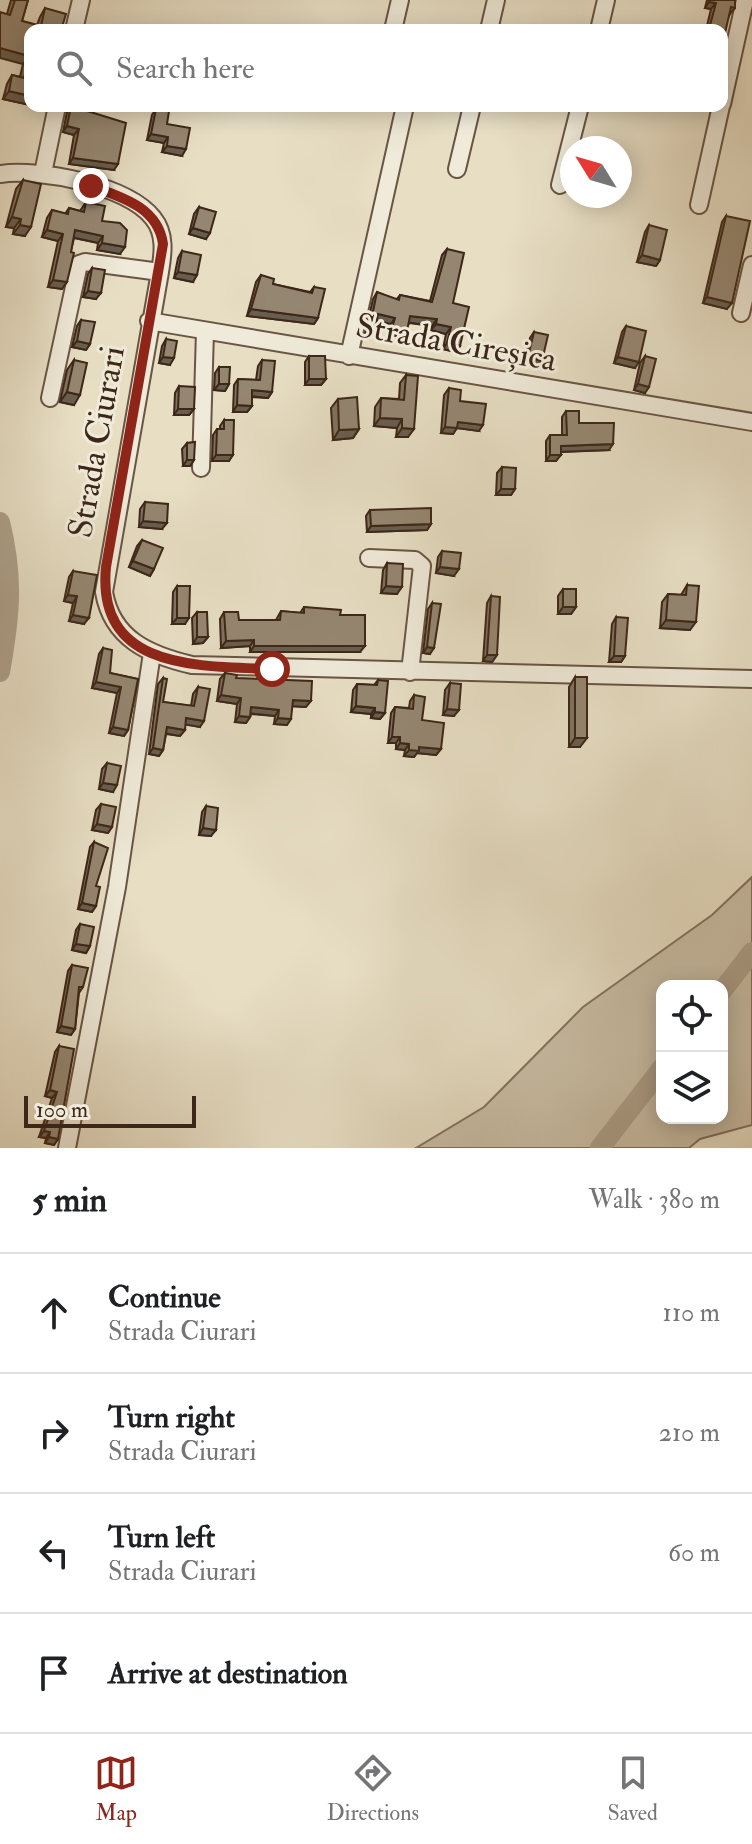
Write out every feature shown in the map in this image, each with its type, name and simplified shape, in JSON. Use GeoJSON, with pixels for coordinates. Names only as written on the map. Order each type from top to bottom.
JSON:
{"type":"FeatureCollection","features":[{"type":"Feature","properties":{"kind":"street"},"geometry":{"type":"LineString","coordinates":[[75,24],[81,0]]}},
{"type":"Feature","properties":{"kind":"street"},"geometry":{"type":"LineString","coordinates":[[394,24],[400,0]]}},
{"type":"Feature","properties":{"kind":"street"},"geometry":{"type":"LineString","coordinates":[[490,24],[496,0]]}},
{"type":"Feature","properties":{"kind":"street"},"geometry":{"type":"LineString","coordinates":[[600,24],[606,0]]}},
{"type":"Feature","properties":{"kind":"street"},"geometry":{"type":"LineString","coordinates":[[728,78],[745,0]]}},
{"type":"Feature","properties":{"kind":"street"},"geometry":{"type":"LineString","coordinates":[[43,173],[56,112]]}},
{"type":"Feature","properties":{"kind":"street"},"geometry":{"type":"LineString","coordinates":[[349,356],[404,112]]}},
{"type":"Feature","properties":{"kind":"street"},"geometry":{"type":"LineString","coordinates":[[457,169],[471,112]]}},
{"type":"Feature","properties":{"kind":"street"},"geometry":{"type":"LineString","coordinates":[[572,136],[578,112]]}},
{"type":"Feature","properties":{"kind":"street"},"geometry":{"type":"LineString","coordinates":[[699,205],[720,112]]}},
{"type":"Feature","properties":{"kind":"street","name":"Strada Ciurari"},"geometry":{"type":"LineString","coordinates":[[0,174],[43,173],[101,189],[146,211],[162,235],[160,272],[104,592],[107,610],[121,633],[152,653],[192,665],[752,679]]}},
{"type":"Feature","properties":{"kind":"street"},"geometry":{"type":"LineString","coordinates":[[50,398],[79,264],[160,272]]}},
{"type":"Feature","properties":{"kind":"street"},"geometry":{"type":"LineString","coordinates":[[741,313],[752,265]]}},
{"type":"Feature","properties":{"kind":"street","name":"Strada Cireșica"},"geometry":{"type":"LineString","coordinates":[[149,321],[752,422]]}},
{"type":"Feature","properties":{"kind":"street"},"geometry":{"type":"LineString","coordinates":[[201,468],[205,331]]}},
{"type":"Feature","properties":{"kind":"street"},"geometry":{"type":"LineString","coordinates":[[369,558],[415,560],[422,566],[410,672]]}},
{"type":"Feature","properties":{"kind":"street"},"geometry":{"type":"LineString","coordinates":[[67,1148],[117,887],[152,653]]}},
{"type":"Feature","properties":{"kind":"shaded area"},"geometry":{"type":"Polygon","coordinates":[[[752,877],[752,1125],[700,1139],[689,1148],[416,1148],[484,1107],[583,1007],[712,915],[752,877]]]}},
{"type":"Feature","properties":{"kind":"building"},"geometry":{"type":"Polygon","coordinates":[[[15,0],[28,0],[22,21],[33,24],[24,24],[24,55],[0,48],[0,12],[10,15],[15,0]]]}},
{"type":"Feature","properties":{"kind":"building"},"geometry":{"type":"Polygon","coordinates":[[[735,0],[735,8],[731,7],[727,24],[710,24],[716,3],[709,2],[735,0]]]}},
{"type":"Feature","properties":{"kind":"building"},"geometry":{"type":"Polygon","coordinates":[[[45,8],[66,14],[63,24],[41,24],[45,8]]]}},
{"type":"Feature","properties":{"kind":"building"},"geometry":{"type":"Polygon","coordinates":[[[12,75],[24,78],[24,95],[9,91],[12,75]]]}},
{"type":"Feature","properties":{"kind":"building"},"geometry":{"type":"Polygon","coordinates":[[[70,112],[90,112],[126,123],[118,164],[73,158],[79,129],[67,126],[70,112]]]}},
{"type":"Feature","properties":{"kind":"building"},"geometry":{"type":"Polygon","coordinates":[[[155,112],[169,112],[167,124],[190,128],[186,149],[167,146],[168,137],[151,134],[155,112]]]}},
{"type":"Feature","properties":{"kind":"building"},"geometry":{"type":"Polygon","coordinates":[[[23,180],[41,184],[31,227],[20,225],[21,219],[12,217],[23,180]]]}},
{"type":"Feature","properties":{"kind":"building"},"geometry":{"type":"Polygon","coordinates":[[[86,202],[105,206],[102,221],[120,223],[127,230],[125,247],[102,243],[103,236],[75,230],[71,252],[74,253],[67,282],[53,280],[63,234],[47,230],[52,210],[68,214],[69,208],[84,212],[86,202]]]}},
{"type":"Feature","properties":{"kind":"building"},"geometry":{"type":"Polygon","coordinates":[[[199,207],[216,212],[210,233],[193,228],[199,207]]]}},
{"type":"Feature","properties":{"kind":"building"},"geometry":{"type":"Polygon","coordinates":[[[726,216],[750,221],[732,303],[707,297],[726,216]]]}},
{"type":"Feature","properties":{"kind":"building"},"geometry":{"type":"Polygon","coordinates":[[[649,225],[667,230],[660,260],[642,255],[649,225]]]}},
{"type":"Feature","properties":{"kind":"building"},"geometry":{"type":"Polygon","coordinates":[[[447,249],[464,253],[453,303],[469,307],[460,346],[447,343],[451,327],[436,324],[437,319],[410,316],[407,331],[392,328],[395,318],[378,314],[374,333],[369,331],[377,292],[399,300],[400,295],[432,302],[447,249]]]}},
{"type":"Feature","properties":{"kind":"building"},"geometry":{"type":"Polygon","coordinates":[[[182,251],[201,255],[197,275],[178,272],[182,251]]]}},
{"type":"Feature","properties":{"kind":"building"},"geometry":{"type":"Polygon","coordinates":[[[92,268],[105,270],[101,293],[88,291],[92,268]]]}},
{"type":"Feature","properties":{"kind":"building"},"geometry":{"type":"Polygon","coordinates":[[[261,275],[274,279],[273,284],[312,293],[314,287],[325,289],[318,318],[251,309],[261,275]]]}},
{"type":"Feature","properties":{"kind":"building"},"geometry":{"type":"Polygon","coordinates":[[[81,320],[95,322],[90,344],[77,341],[81,320]]]}},
{"type":"Feature","properties":{"kind":"building"},"geometry":{"type":"Polygon","coordinates":[[[626,326],[646,331],[639,362],[618,357],[626,326]]]}},
{"type":"Feature","properties":{"kind":"building"},"geometry":{"type":"Polygon","coordinates":[[[534,332],[548,335],[542,361],[528,357],[534,332]]]}},
{"type":"Feature","properties":{"kind":"building"},"geometry":{"type":"Polygon","coordinates":[[[166,339],[177,341],[174,358],[163,357],[166,339]]]}},
{"type":"Feature","properties":{"kind":"building"},"geometry":{"type":"Polygon","coordinates":[[[309,356],[325,356],[326,379],[309,379],[309,356]]]}},
{"type":"Feature","properties":{"kind":"building"},"geometry":{"type":"Polygon","coordinates":[[[645,356],[656,359],[649,387],[638,384],[645,356]]]}},
{"type":"Feature","properties":{"kind":"building"},"geometry":{"type":"Polygon","coordinates":[[[74,360],[87,363],[80,395],[67,392],[74,360]]]}},
{"type":"Feature","properties":{"kind":"building"},"geometry":{"type":"Polygon","coordinates":[[[262,360],[275,361],[272,392],[252,390],[252,406],[237,405],[238,379],[260,380],[262,360]]]}},
{"type":"Feature","properties":{"kind":"building"},"geometry":{"type":"Polygon","coordinates":[[[219,367],[230,367],[229,384],[219,384],[219,367]]]}},
{"type":"Feature","properties":{"kind":"building"},"geometry":{"type":"Polygon","coordinates":[[[406,375],[418,376],[414,429],[402,428],[402,419],[380,418],[381,398],[404,400],[406,375]]]}},
{"type":"Feature","properties":{"kind":"building"},"geometry":{"type":"Polygon","coordinates":[[[179,386],[195,387],[194,409],[178,409],[179,386]]]}},
{"type":"Feature","properties":{"kind":"building"},"geometry":{"type":"Polygon","coordinates":[[[449,388],[461,390],[460,401],[486,404],[483,425],[458,422],[457,428],[445,427],[449,388]]]}},
{"type":"Feature","properties":{"kind":"building"},"geometry":{"type":"Polygon","coordinates":[[[357,397],[359,429],[339,430],[338,399],[357,397]]]}},
{"type":"Feature","properties":{"kind":"building"},"geometry":{"type":"Polygon","coordinates":[[[566,411],[579,411],[579,423],[614,423],[613,444],[561,446],[561,455],[550,455],[550,435],[567,435],[566,411]]]}},
{"type":"Feature","properties":{"kind":"building"},"geometry":{"type":"Polygon","coordinates":[[[224,420],[234,420],[233,455],[216,455],[217,429],[224,429],[224,420]]]}},
{"type":"Feature","properties":{"kind":"building"},"geometry":{"type":"Polygon","coordinates":[[[195,442],[194,460],[187,460],[187,443],[195,442]]]}},
{"type":"Feature","properties":{"kind":"building"},"geometry":{"type":"Polygon","coordinates":[[[502,467],[516,468],[515,489],[501,489],[502,467]]]}},
{"type":"Feature","properties":{"kind":"building"},"geometry":{"type":"Polygon","coordinates":[[[145,502],[168,504],[167,523],[143,521],[145,502]]]}},
{"type":"Feature","properties":{"kind":"building"},"geometry":{"type":"Polygon","coordinates":[[[431,508],[431,524],[371,526],[370,510],[431,508]]]}},
{"type":"Feature","properties":{"kind":"building"},"geometry":{"type":"Polygon","coordinates":[[[142,540],[163,548],[154,569],[133,561],[142,540]]]}},
{"type":"Feature","properties":{"kind":"building"},"geometry":{"type":"Polygon","coordinates":[[[442,551],[461,553],[459,569],[440,567],[442,551]]]}},
{"type":"Feature","properties":{"kind":"building"},"geometry":{"type":"Polygon","coordinates":[[[387,563],[403,564],[402,587],[386,586],[387,563]]]}},
{"type":"Feature","properties":{"kind":"building"},"geometry":{"type":"Polygon","coordinates":[[[73,571],[97,575],[89,618],[73,615],[77,596],[68,595],[73,571]]]}},
{"type":"Feature","properties":{"kind":"building"},"geometry":{"type":"Polygon","coordinates":[[[687,585],[699,586],[696,622],[666,620],[668,594],[686,595],[687,585]]]}},
{"type":"Feature","properties":{"kind":"building"},"geometry":{"type":"Polygon","coordinates":[[[177,586],[190,586],[189,618],[177,618],[177,586]]]}},
{"type":"Feature","properties":{"kind":"building"},"geometry":{"type":"Polygon","coordinates":[[[563,589],[576,589],[576,607],[563,607],[563,589]]]}},
{"type":"Feature","properties":{"kind":"building"},"geometry":{"type":"Polygon","coordinates":[[[491,596],[500,597],[497,655],[487,655],[491,596]]]}},
{"type":"Feature","properties":{"kind":"building"},"geometry":{"type":"Polygon","coordinates":[[[432,603],[441,604],[434,648],[427,647],[432,603]]]}},
{"type":"Feature","properties":{"kind":"building"},"geometry":{"type":"Polygon","coordinates":[[[304,607],[341,610],[340,615],[365,615],[365,646],[254,646],[254,640],[226,641],[224,612],[238,612],[239,620],[280,620],[281,611],[304,613],[304,607]]]}},
{"type":"Feature","properties":{"kind":"building"},"geometry":{"type":"Polygon","coordinates":[[[197,612],[207,612],[208,637],[197,637],[197,612]]]}},
{"type":"Feature","properties":{"kind":"building"},"geometry":{"type":"Polygon","coordinates":[[[616,617],[628,618],[625,656],[614,656],[616,617]]]}},
{"type":"Feature","properties":{"kind":"building"},"geometry":{"type":"Polygon","coordinates":[[[103,648],[112,650],[110,673],[138,679],[128,730],[113,727],[121,687],[96,682],[103,648]]]}},
{"type":"Feature","properties":{"kind":"building"},"geometry":{"type":"Polygon","coordinates":[[[225,673],[237,675],[236,678],[312,681],[311,701],[293,700],[291,719],[278,718],[279,710],[251,707],[250,717],[239,716],[241,698],[221,695],[225,673]]]}},
{"type":"Feature","properties":{"kind":"building"},"geometry":{"type":"Polygon","coordinates":[[[575,677],[587,677],[587,738],[575,738],[575,677]]]}},
{"type":"Feature","properties":{"kind":"building"},"geometry":{"type":"Polygon","coordinates":[[[163,678],[167,679],[163,702],[194,706],[198,687],[210,689],[204,721],[186,718],[185,730],[167,727],[163,750],[153,748],[163,678]]]}},
{"type":"Feature","properties":{"kind":"building"},"geometry":{"type":"Polygon","coordinates":[[[378,680],[388,681],[385,713],[375,712],[375,708],[356,706],[357,684],[377,685],[378,680]]]}},
{"type":"Feature","properties":{"kind":"building"},"geometry":{"type":"Polygon","coordinates":[[[450,683],[461,684],[459,710],[447,709],[450,683]]]}},
{"type":"Feature","properties":{"kind":"building"},"geometry":{"type":"Polygon","coordinates":[[[414,695],[425,697],[422,720],[444,723],[441,749],[419,747],[419,751],[409,750],[409,744],[400,743],[400,737],[392,737],[395,707],[413,709],[414,695]]]}},
{"type":"Feature","properties":{"kind":"building"},"geometry":{"type":"Polygon","coordinates":[[[107,763],[121,766],[117,785],[103,783],[107,763]]]}},
{"type":"Feature","properties":{"kind":"building"},"geometry":{"type":"Polygon","coordinates":[[[101,804],[116,807],[112,827],[97,824],[101,804]]]}},
{"type":"Feature","properties":{"kind":"building"},"geometry":{"type":"Polygon","coordinates":[[[206,806],[218,808],[216,830],[203,828],[206,806]]]}},
{"type":"Feature","properties":{"kind":"building"},"geometry":{"type":"Polygon","coordinates":[[[94,842],[108,848],[96,886],[100,887],[96,906],[82,903],[94,842]]]}},
{"type":"Feature","properties":{"kind":"building"},"geometry":{"type":"Polygon","coordinates":[[[80,924],[94,927],[90,946],[76,944],[80,924]]]}},
{"type":"Feature","properties":{"kind":"building"},"geometry":{"type":"Polygon","coordinates":[[[72,965],[88,968],[83,987],[79,987],[75,1029],[61,1026],[72,965]]]}},
{"type":"Feature","properties":{"kind":"building"},"geometry":{"type":"Polygon","coordinates":[[[59,1046],[74,1049],[58,1139],[49,1137],[50,1132],[44,1131],[57,1092],[50,1090],[59,1046]]]}},
{"type":"Feature","properties":{"kind":"waterway"},"geometry":{"type":"LineString","coordinates":[[0,522],[9,579],[0,672]]}},
{"type":"Feature","properties":{"kind":"waterway"},"geometry":{"type":"LineString","coordinates":[[728,983],[752,952]]}},
{"type":"Feature","properties":{"kind":"waterway"},"geometry":{"type":"LineString","coordinates":[[600,1148],[656,1076]]}},
{"type":"Feature","properties":{"kind":"route"},"geometry":{"type":"LineString","coordinates":[[91,186],[146,211],[159,228],[163,244],[106,567],[104,592],[107,610],[121,633],[145,650],[169,660],[192,665],[272,669]]}}]}
